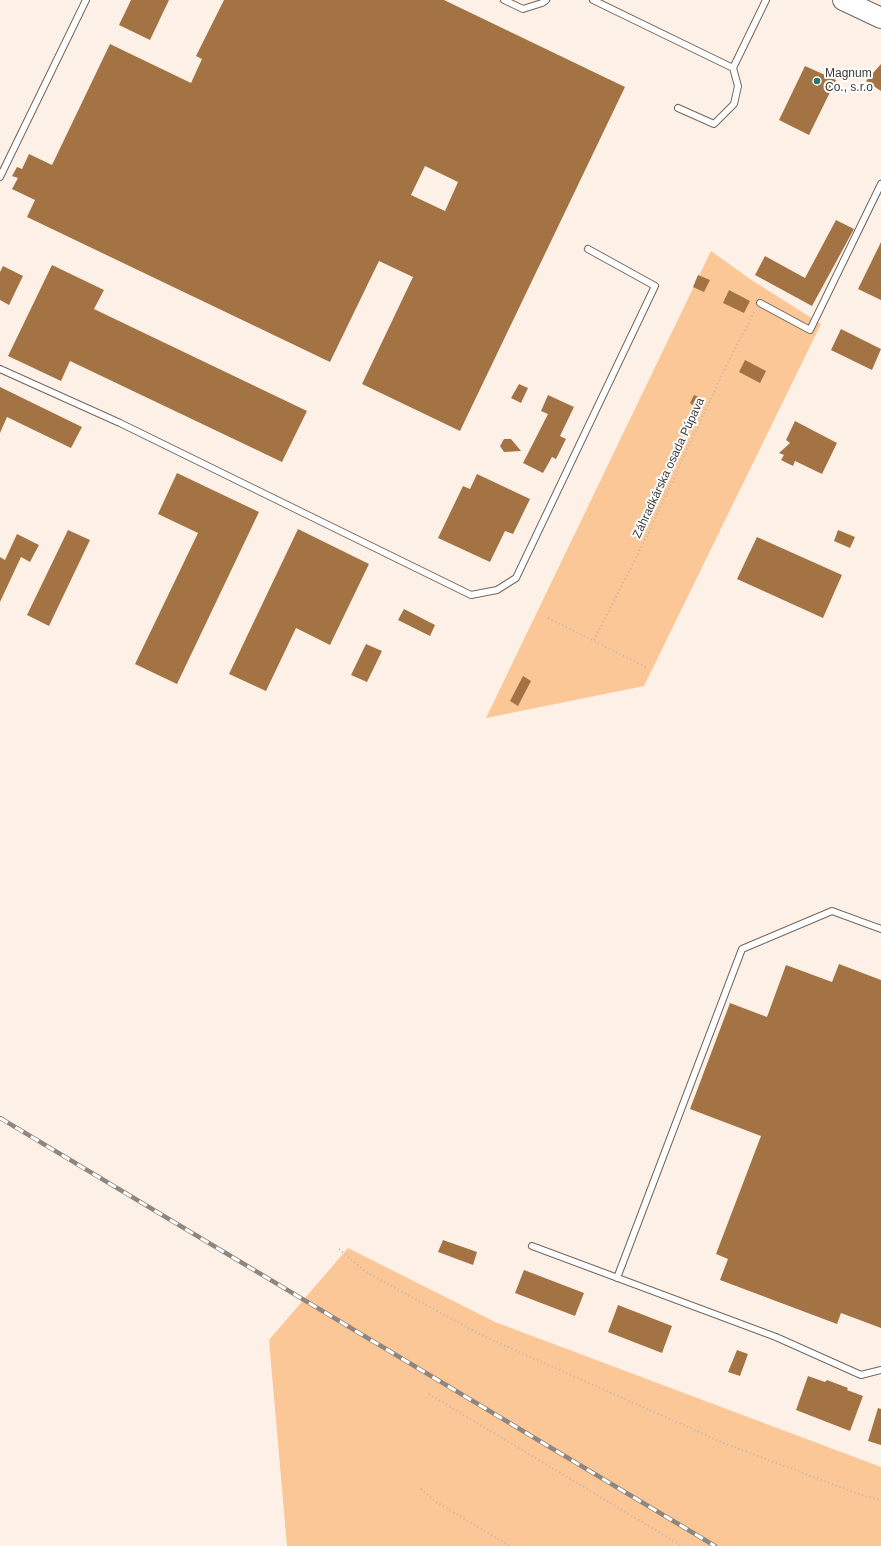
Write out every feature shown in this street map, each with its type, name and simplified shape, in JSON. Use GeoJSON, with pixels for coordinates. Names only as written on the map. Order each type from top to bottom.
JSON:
{"type":"FeatureCollection","features":[{"type":"Feature","properties":{"kind":"main road"},"geometry":{"type":"LineString","coordinates":[[843,0],[881,18]]}},
{"type":"Feature","properties":{"kind":"lane"},"geometry":{"type":"LineString","coordinates":[[0,177],[86,0]]}},
{"type":"Feature","properties":{"kind":"lane"},"geometry":{"type":"LineString","coordinates":[[504,0],[523,9],[542,3],[546,0]]}},
{"type":"Feature","properties":{"kind":"lane"},"geometry":{"type":"LineString","coordinates":[[594,0],[733,68]]}},
{"type":"Feature","properties":{"kind":"lane"},"geometry":{"type":"LineString","coordinates":[[678,108],[714,124],[734,104],[738,86],[733,68],[766,0]]}},
{"type":"Feature","properties":{"kind":"lane"},"geometry":{"type":"LineString","coordinates":[[760,303],[810,330],[881,184]]}},
{"type":"Feature","properties":{"kind":"lane"},"geometry":{"type":"LineString","coordinates":[[0,369],[120,423],[471,596],[497,590],[516,578],[655,286],[588,250]]}},
{"type":"Feature","properties":{"kind":"lane"},"geometry":{"type":"LineString","coordinates":[[617,1278],[742,949],[832,911],[881,929]]}},
{"type":"Feature","properties":{"kind":"lane"},"geometry":{"type":"LineString","coordinates":[[532,1246],[776,1337],[861,1375],[881,1370]]}},
{"type":"Feature","properties":{"kind":"path","name":"Záhradkárska osada Púpava"},"geometry":{"type":"LineString","coordinates":[[594,640],[647,536],[729,360],[760,303]]}},
{"type":"Feature","properties":{"kind":"path"},"geometry":{"type":"LineString","coordinates":[[548,618],[648,668]]}},
{"type":"Feature","properties":{"kind":"path"},"geometry":{"type":"LineString","coordinates":[[339,1249],[366,1272],[490,1339],[726,1444],[864,1496],[881,1500]]}},
{"type":"Feature","properties":{"kind":"path"},"geometry":{"type":"LineString","coordinates":[[428,1394],[682,1546]]}},
{"type":"Feature","properties":{"kind":"path"},"geometry":{"type":"LineString","coordinates":[[421,1489],[436,1502],[510,1546]]}},
{"type":"Feature","properties":{"kind":"shaded area"},"geometry":{"type":"Polygon","coordinates":[[[711,251],[750,279],[821,324],[644,686],[486,718],[711,251]]]}},
{"type":"Feature","properties":{"kind":"shaded area"},"geometry":{"type":"Polygon","coordinates":[[[348,1248],[495,1322],[881,1467],[881,1546],[287,1546],[269,1340],[348,1248]]]}},
{"type":"Feature","properties":{"kind":"building"},"geometry":{"type":"Polygon","coordinates":[[[131,0],[169,0],[150,40],[119,25],[131,0]]]}},
{"type":"Feature","properties":{"kind":"building"},"geometry":{"type":"Polygon","coordinates":[[[224,0],[444,0],[625,87],[460,431],[362,384],[413,277],[379,261],[330,362],[27,217],[35,200],[12,189],[18,178],[12,176],[17,167],[22,169],[29,154],[52,165],[110,44],[191,83],[202,59],[196,56],[224,0]],[[425,166],[411,195],[445,211],[458,182],[425,166]]]}},
{"type":"Feature","properties":{"kind":"building"},"geometry":{"type":"Polygon","coordinates":[[[881,64],[881,91],[866,81],[881,64]]]}},
{"type":"Feature","properties":{"kind":"building"},"geometry":{"type":"Polygon","coordinates":[[[805,66],[836,80],[809,135],[779,120],[805,66]]]}},
{"type":"Feature","properties":{"kind":"building"},"geometry":{"type":"Polygon","coordinates":[[[836,220],[854,229],[812,306],[755,275],[765,256],[805,278],[836,220]]]}},
{"type":"Feature","properties":{"kind":"building"},"geometry":{"type":"Polygon","coordinates":[[[881,242],[881,300],[858,289],[881,242]]]}},
{"type":"Feature","properties":{"kind":"building"},"geometry":{"type":"Polygon","coordinates":[[[52,265],[104,290],[94,309],[307,411],[282,462],[70,361],[61,381],[8,356],[52,265]]]}},
{"type":"Feature","properties":{"kind":"building"},"geometry":{"type":"Polygon","coordinates":[[[3,266],[23,276],[9,305],[0,300],[0,272],[3,266]]]}},
{"type":"Feature","properties":{"kind":"building"},"geometry":{"type":"Polygon","coordinates":[[[698,275],[710,280],[704,292],[693,287],[698,275]]]}},
{"type":"Feature","properties":{"kind":"building"},"geometry":{"type":"Polygon","coordinates":[[[729,290],[750,301],[744,313],[723,303],[729,290]]]}},
{"type":"Feature","properties":{"kind":"building"},"geometry":{"type":"Polygon","coordinates":[[[841,329],[881,349],[872,370],[831,350],[841,329]]]}},
{"type":"Feature","properties":{"kind":"building"},"geometry":{"type":"Polygon","coordinates":[[[745,360],[766,371],[760,383],[739,372],[745,360]]]}},
{"type":"Feature","properties":{"kind":"building"},"geometry":{"type":"Polygon","coordinates":[[[519,384],[528,388],[521,403],[511,398],[519,384]]]}},
{"type":"Feature","properties":{"kind":"building"},"geometry":{"type":"Polygon","coordinates":[[[0,387],[82,427],[71,448],[7,417],[0,433],[0,387]]]}},
{"type":"Feature","properties":{"kind":"building"},"geometry":{"type":"Polygon","coordinates":[[[548,395],[574,407],[560,436],[566,439],[556,459],[552,457],[543,473],[523,463],[548,414],[541,411],[548,395]]]}},
{"type":"Feature","properties":{"kind":"building"},"geometry":{"type":"Polygon","coordinates":[[[694,395],[703,399],[699,409],[690,403],[694,395]]]}},
{"type":"Feature","properties":{"kind":"building"},"geometry":{"type":"Polygon","coordinates":[[[795,421],[837,443],[822,474],[795,461],[793,466],[781,460],[784,455],[779,453],[790,443],[786,440],[795,421]]]}},
{"type":"Feature","properties":{"kind":"building"},"geometry":{"type":"Polygon","coordinates":[[[504,439],[511,439],[521,451],[504,452],[500,446],[504,439]]]}},
{"type":"Feature","properties":{"kind":"building"},"geometry":{"type":"Polygon","coordinates":[[[177,473],[259,512],[177,684],[135,664],[198,533],[158,514],[177,473]]]}},
{"type":"Feature","properties":{"kind":"building"},"geometry":{"type":"Polygon","coordinates":[[[477,474],[530,499],[513,534],[505,531],[490,562],[438,538],[463,486],[470,489],[477,474]]]}},
{"type":"Feature","properties":{"kind":"building"},"geometry":{"type":"Polygon","coordinates":[[[298,529],[369,564],[330,645],[296,628],[266,691],[229,674],[298,529]]]}},
{"type":"Feature","properties":{"kind":"building"},"geometry":{"type":"Polygon","coordinates":[[[68,530],[90,540],[49,626],[27,615],[68,530]]]}},
{"type":"Feature","properties":{"kind":"building"},"geometry":{"type":"Polygon","coordinates":[[[838,530],[855,537],[850,548],[834,541],[838,530]]]}},
{"type":"Feature","properties":{"kind":"building"},"geometry":{"type":"Polygon","coordinates":[[[17,534],[39,545],[30,562],[21,557],[0,602],[0,557],[5,560],[17,534]]]}},
{"type":"Feature","properties":{"kind":"building"},"geometry":{"type":"Polygon","coordinates":[[[757,537],[842,575],[823,618],[737,579],[757,537]]]}},
{"type":"Feature","properties":{"kind":"building"},"geometry":{"type":"Polygon","coordinates":[[[404,609],[435,625],[430,636],[398,620],[404,609]]]}},
{"type":"Feature","properties":{"kind":"building"},"geometry":{"type":"Polygon","coordinates":[[[366,644],[382,651],[367,682],[351,675],[366,644]]]}},
{"type":"Feature","properties":{"kind":"building"},"geometry":{"type":"Polygon","coordinates":[[[523,676],[531,681],[518,706],[510,701],[523,676]]]}},
{"type":"Feature","properties":{"kind":"building"},"geometry":{"type":"Polygon","coordinates":[[[839,964],[881,980],[881,1328],[841,1313],[837,1324],[720,1280],[728,1259],[716,1254],[761,1136],[690,1109],[730,1003],[767,1017],[786,965],[832,982],[839,964]]]}},
{"type":"Feature","properties":{"kind":"building"},"geometry":{"type":"Polygon","coordinates":[[[443,1240],[477,1252],[473,1265],[438,1252],[443,1240]]]}},
{"type":"Feature","properties":{"kind":"building"},"geometry":{"type":"Polygon","coordinates":[[[524,1270],[584,1293],[575,1316],[515,1293],[524,1270]]]}},
{"type":"Feature","properties":{"kind":"building"},"geometry":{"type":"Polygon","coordinates":[[[618,1305],[672,1326],[662,1353],[608,1332],[618,1305]]]}},
{"type":"Feature","properties":{"kind":"building"},"geometry":{"type":"Polygon","coordinates":[[[737,1350],[748,1354],[740,1376],[728,1372],[737,1350]]]}},
{"type":"Feature","properties":{"kind":"building"},"geometry":{"type":"Polygon","coordinates":[[[808,1376],[825,1382],[827,1380],[848,1388],[847,1390],[863,1396],[850,1431],[796,1410],[808,1376]]]}},
{"type":"Feature","properties":{"kind":"building"},"geometry":{"type":"Polygon","coordinates":[[[878,1408],[881,1409],[881,1445],[868,1441],[878,1408]]]}},
{"type":"Feature","properties":{"kind":"railway"},"geometry":{"type":"LineString","coordinates":[[0,1118],[715,1546]]}},
{"type":"Feature","properties":{"kind":"place","name":"Magnum Co., s.r.o"},"geometry":{"type":"Point","coordinates":[817,81]}}]}
